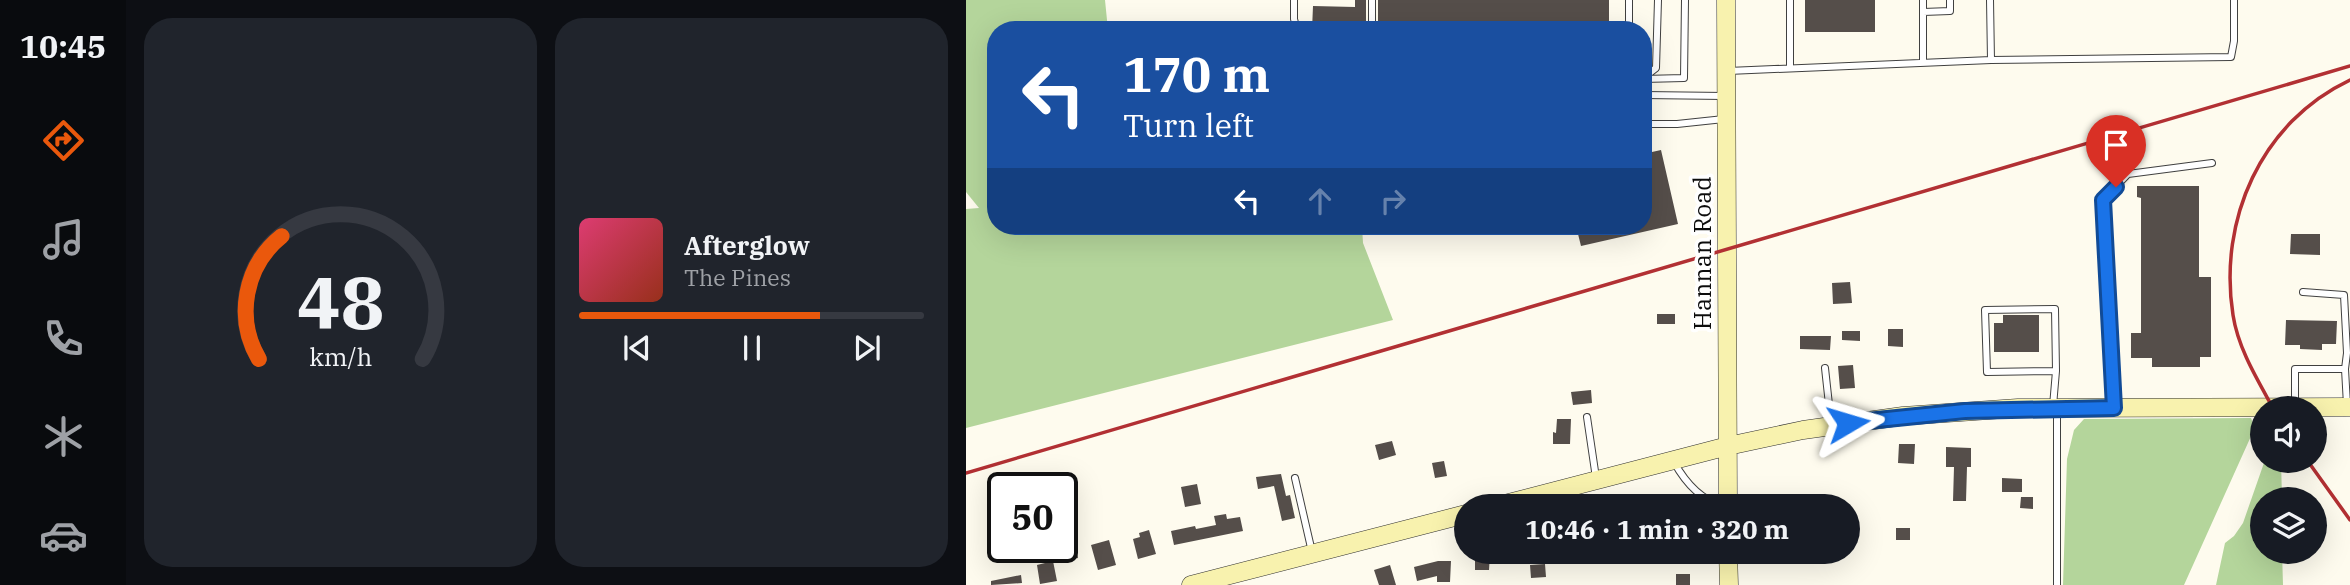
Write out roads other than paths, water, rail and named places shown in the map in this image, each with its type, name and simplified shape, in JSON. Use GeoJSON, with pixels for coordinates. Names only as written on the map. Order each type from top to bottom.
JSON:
{"type":"FeatureCollection","features":[{"type":"Feature","properties":{"kind":"main road","name":"Hannan Road"},"geometry":{"type":"LineString","coordinates":[[1726,0],[1726,494]]}},
{"type":"Feature","properties":{"kind":"main road"},"geometry":{"type":"LineString","coordinates":[[1543,494],[1728,446],[1832,425],[1965,411],[2250,407]]}},
{"type":"Feature","properties":{"kind":"main road"},"geometry":{"type":"LineString","coordinates":[[2327,407],[2348,407]]}},
{"type":"Feature","properties":{"kind":"main road"},"geometry":{"type":"LineString","coordinates":[[1191,585],[1242,579],[1313,554],[1454,517]]}},
{"type":"Feature","properties":{"kind":"main road"},"geometry":{"type":"LineString","coordinates":[[1728,564],[1729,585]]}},
{"type":"Feature","properties":{"kind":"lane"},"geometry":{"type":"LineString","coordinates":[[1294,0],[1295,21]]}},
{"type":"Feature","properties":{"kind":"lane"},"geometry":{"type":"LineString","coordinates":[[1372,0],[1372,21]]}},
{"type":"Feature","properties":{"kind":"lane"},"geometry":{"type":"LineString","coordinates":[[1629,0],[1629,21]]}},
{"type":"Feature","properties":{"kind":"lane"},"geometry":{"type":"LineString","coordinates":[[1652,71],[1656,68],[1658,0]]}},
{"type":"Feature","properties":{"kind":"lane"},"geometry":{"type":"LineString","coordinates":[[1652,79],[1684,78],[1685,0]]}},
{"type":"Feature","properties":{"kind":"lane"},"geometry":{"type":"LineString","coordinates":[[1790,0],[1790,68]]}},
{"type":"Feature","properties":{"kind":"lane"},"geometry":{"type":"LineString","coordinates":[[1923,0],[1923,62]]}},
{"type":"Feature","properties":{"kind":"lane"},"geometry":{"type":"LineString","coordinates":[[1923,12],[1950,11],[1950,0]]}},
{"type":"Feature","properties":{"kind":"lane"},"geometry":{"type":"LineString","coordinates":[[1990,0],[1991,60]]}},
{"type":"Feature","properties":{"kind":"lane"},"geometry":{"type":"LineString","coordinates":[[1726,71],[1991,60],[2231,57],[2234,41],[2234,0]]}},
{"type":"Feature","properties":{"kind":"lane"},"geometry":{"type":"LineString","coordinates":[[1652,95],[1726,96]]}},
{"type":"Feature","properties":{"kind":"lane"},"geometry":{"type":"LineString","coordinates":[[1652,124],[1726,119]]}},
{"type":"Feature","properties":{"kind":"lane"},"geometry":{"type":"LineString","coordinates":[[2114,408],[2103,200],[2128,174],[2212,163]]}},
{"type":"Feature","properties":{"kind":"lane"},"geometry":{"type":"LineString","coordinates":[[2303,292],[2344,295],[2348,407]]}},
{"type":"Feature","properties":{"kind":"lane"},"geometry":{"type":"LineString","coordinates":[[2056,371],[1987,372],[1985,310],[2055,309],[2056,371],[2055,408],[2057,585]]}},
{"type":"Feature","properties":{"kind":"lane"},"geometry":{"type":"LineString","coordinates":[[1825,368],[1832,425]]}},
{"type":"Feature","properties":{"kind":"lane"},"geometry":{"type":"LineString","coordinates":[[2295,396],[2295,369],[2345,369]]}},
{"type":"Feature","properties":{"kind":"lane"},"geometry":{"type":"LineString","coordinates":[[1587,417],[1596,480]]}},
{"type":"Feature","properties":{"kind":"lane"},"geometry":{"type":"LineString","coordinates":[[1673,461],[1687,483],[1700,494]]}},
{"type":"Feature","properties":{"kind":"lane"},"geometry":{"type":"LineString","coordinates":[[1295,478],[1313,554]]}},
{"type":"Feature","properties":{"kind":"railway"},"geometry":{"type":"LineString","coordinates":[[966,473],[2350,66]]}},
{"type":"Feature","properties":{"kind":"railway"},"geometry":{"type":"LineString","coordinates":[[2266,396],[2244,351],[2233,315],[2230,279],[2232,244],[2240,210],[2252,178],[2270,148],[2292,121],[2319,98],[2350,80]]}},
{"type":"Feature","properties":{"kind":"railway"},"geometry":{"type":"LineString","coordinates":[[2316,473],[2350,520]]}}]}
